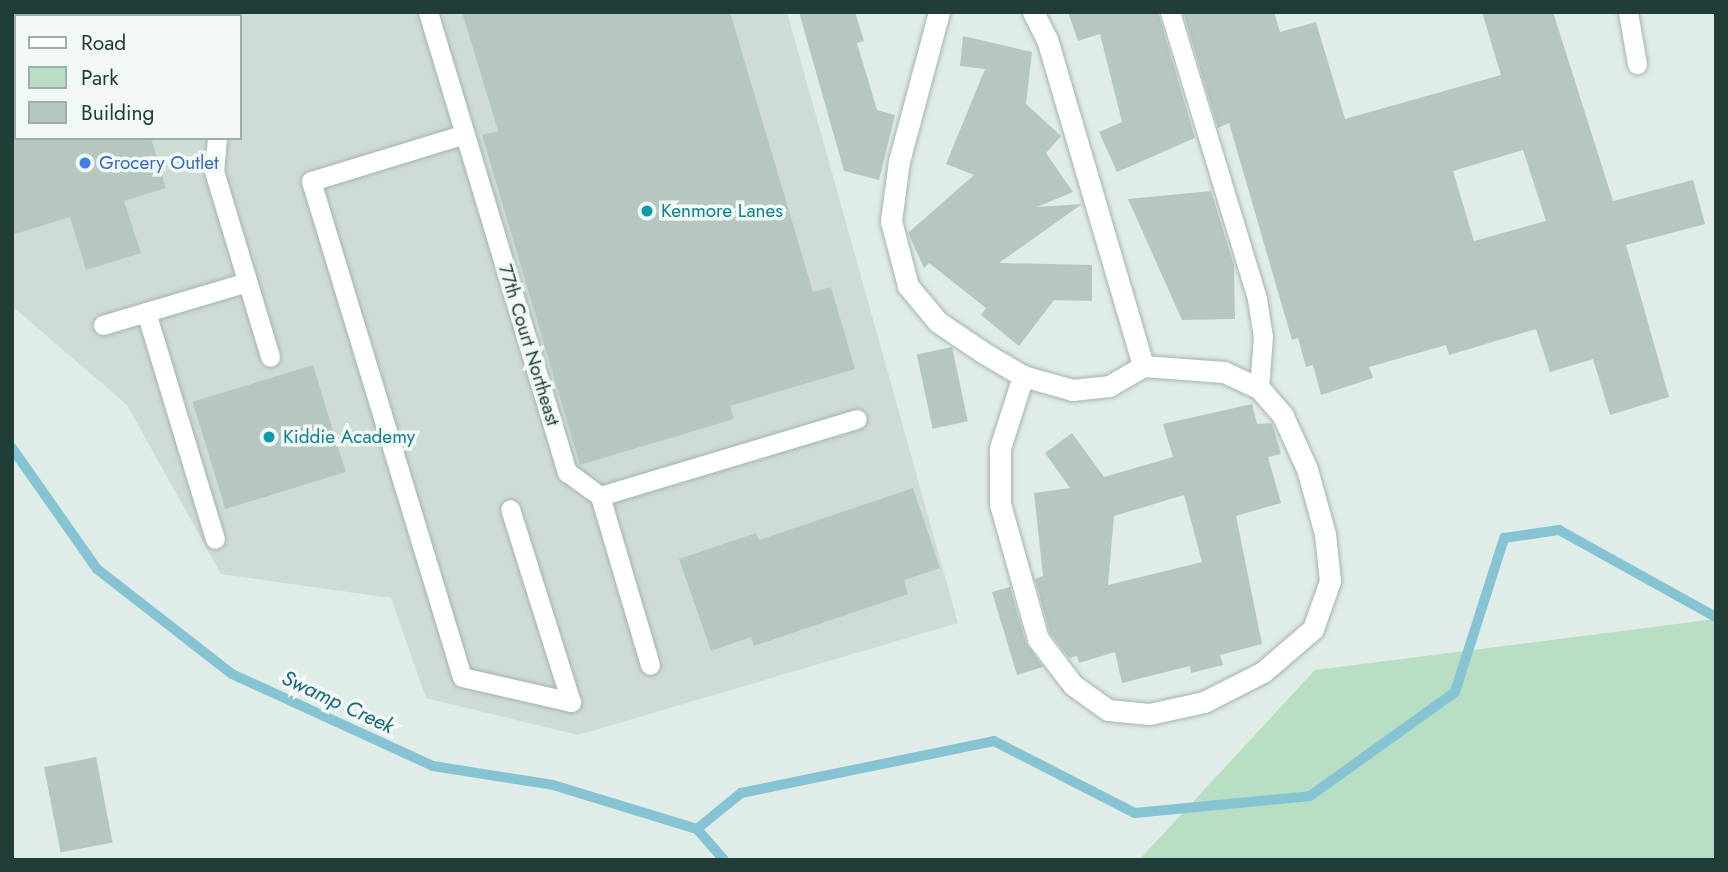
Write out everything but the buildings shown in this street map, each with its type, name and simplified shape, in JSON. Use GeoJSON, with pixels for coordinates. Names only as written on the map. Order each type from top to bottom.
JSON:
{"type":"FeatureCollection","features":[{"type":"Feature","properties":{"kind":"street"},"geometry":{"type":"LineString","coordinates":[[939,12],[899,161],[891,221],[895,252],[908,286],[938,322],[1023,376],[1072,390],[1109,386],[1143,366],[1224,372],[1259,388],[1283,416],[1307,469],[1330,581],[1313,629],[1263,672],[1204,702],[1149,714],[1108,710],[1073,685],[1038,639],[1000,504],[1000,448],[1023,376]]}},
{"type":"Feature","properties":{"kind":"street"},"geometry":{"type":"LineString","coordinates":[[1033,12],[1047,39],[1143,366]]}},
{"type":"Feature","properties":{"kind":"lane","name":"77th Court Northeast"},"geometry":{"type":"LineString","coordinates":[[428,12],[568,471],[600,496]]}},
{"type":"Feature","properties":{"kind":"lane"},"geometry":{"type":"LineString","coordinates":[[1170,12],[1257,299],[1263,336],[1259,388]]}},
{"type":"Feature","properties":{"kind":"lane"},"geometry":{"type":"LineString","coordinates":[[1628,12],[1637,64]]}},
{"type":"Feature","properties":{"kind":"lane"},"geometry":{"type":"LineString","coordinates":[[465,134],[311,181],[461,677],[571,702],[510,509]]}},
{"type":"Feature","properties":{"kind":"lane"},"geometry":{"type":"LineString","coordinates":[[217,140],[214,171],[270,358]]}},
{"type":"Feature","properties":{"kind":"lane"},"geometry":{"type":"LineString","coordinates":[[103,325],[247,282]]}},
{"type":"Feature","properties":{"kind":"lane"},"geometry":{"type":"LineString","coordinates":[[146,312],[215,540]]}},
{"type":"Feature","properties":{"kind":"lane"},"geometry":{"type":"LineString","coordinates":[[650,665],[600,496],[857,419]]}},
{"type":"Feature","properties":{"kind":"shaded area"},"geometry":{"type":"Polygon","coordinates":[[[12,12],[787,12],[958,623],[578,735],[426,698],[391,598],[221,574],[127,405],[12,306],[12,12]]]}},
{"type":"Feature","properties":{"kind":"green space"},"geometry":{"type":"Polygon","coordinates":[[[1716,619],[1716,860],[1139,860],[1315,670],[1716,619]]]}},
{"type":"Feature","properties":{"kind":"waterway","name":"Swamp Creek"},"geometry":{"type":"LineString","coordinates":[[12,448],[97,569],[232,674],[433,766],[553,785],[697,829],[724,860]]}},
{"type":"Feature","properties":{"kind":"waterway"},"geometry":{"type":"LineString","coordinates":[[697,829],[741,793],[994,741],[1135,813],[1310,796],[1455,692],[1504,538],[1559,530],[1716,617]]}},
{"type":"Feature","properties":{"kind":"place","name":"Grocery Outlet"},"geometry":{"type":"Point","coordinates":[85,163]}},
{"type":"Feature","properties":{"kind":"place","name":"Kenmore Lanes"},"geometry":{"type":"Point","coordinates":[647,211]}},
{"type":"Feature","properties":{"kind":"place","name":"Kiddie Academy"},"geometry":{"type":"Point","coordinates":[269,437]}}]}
